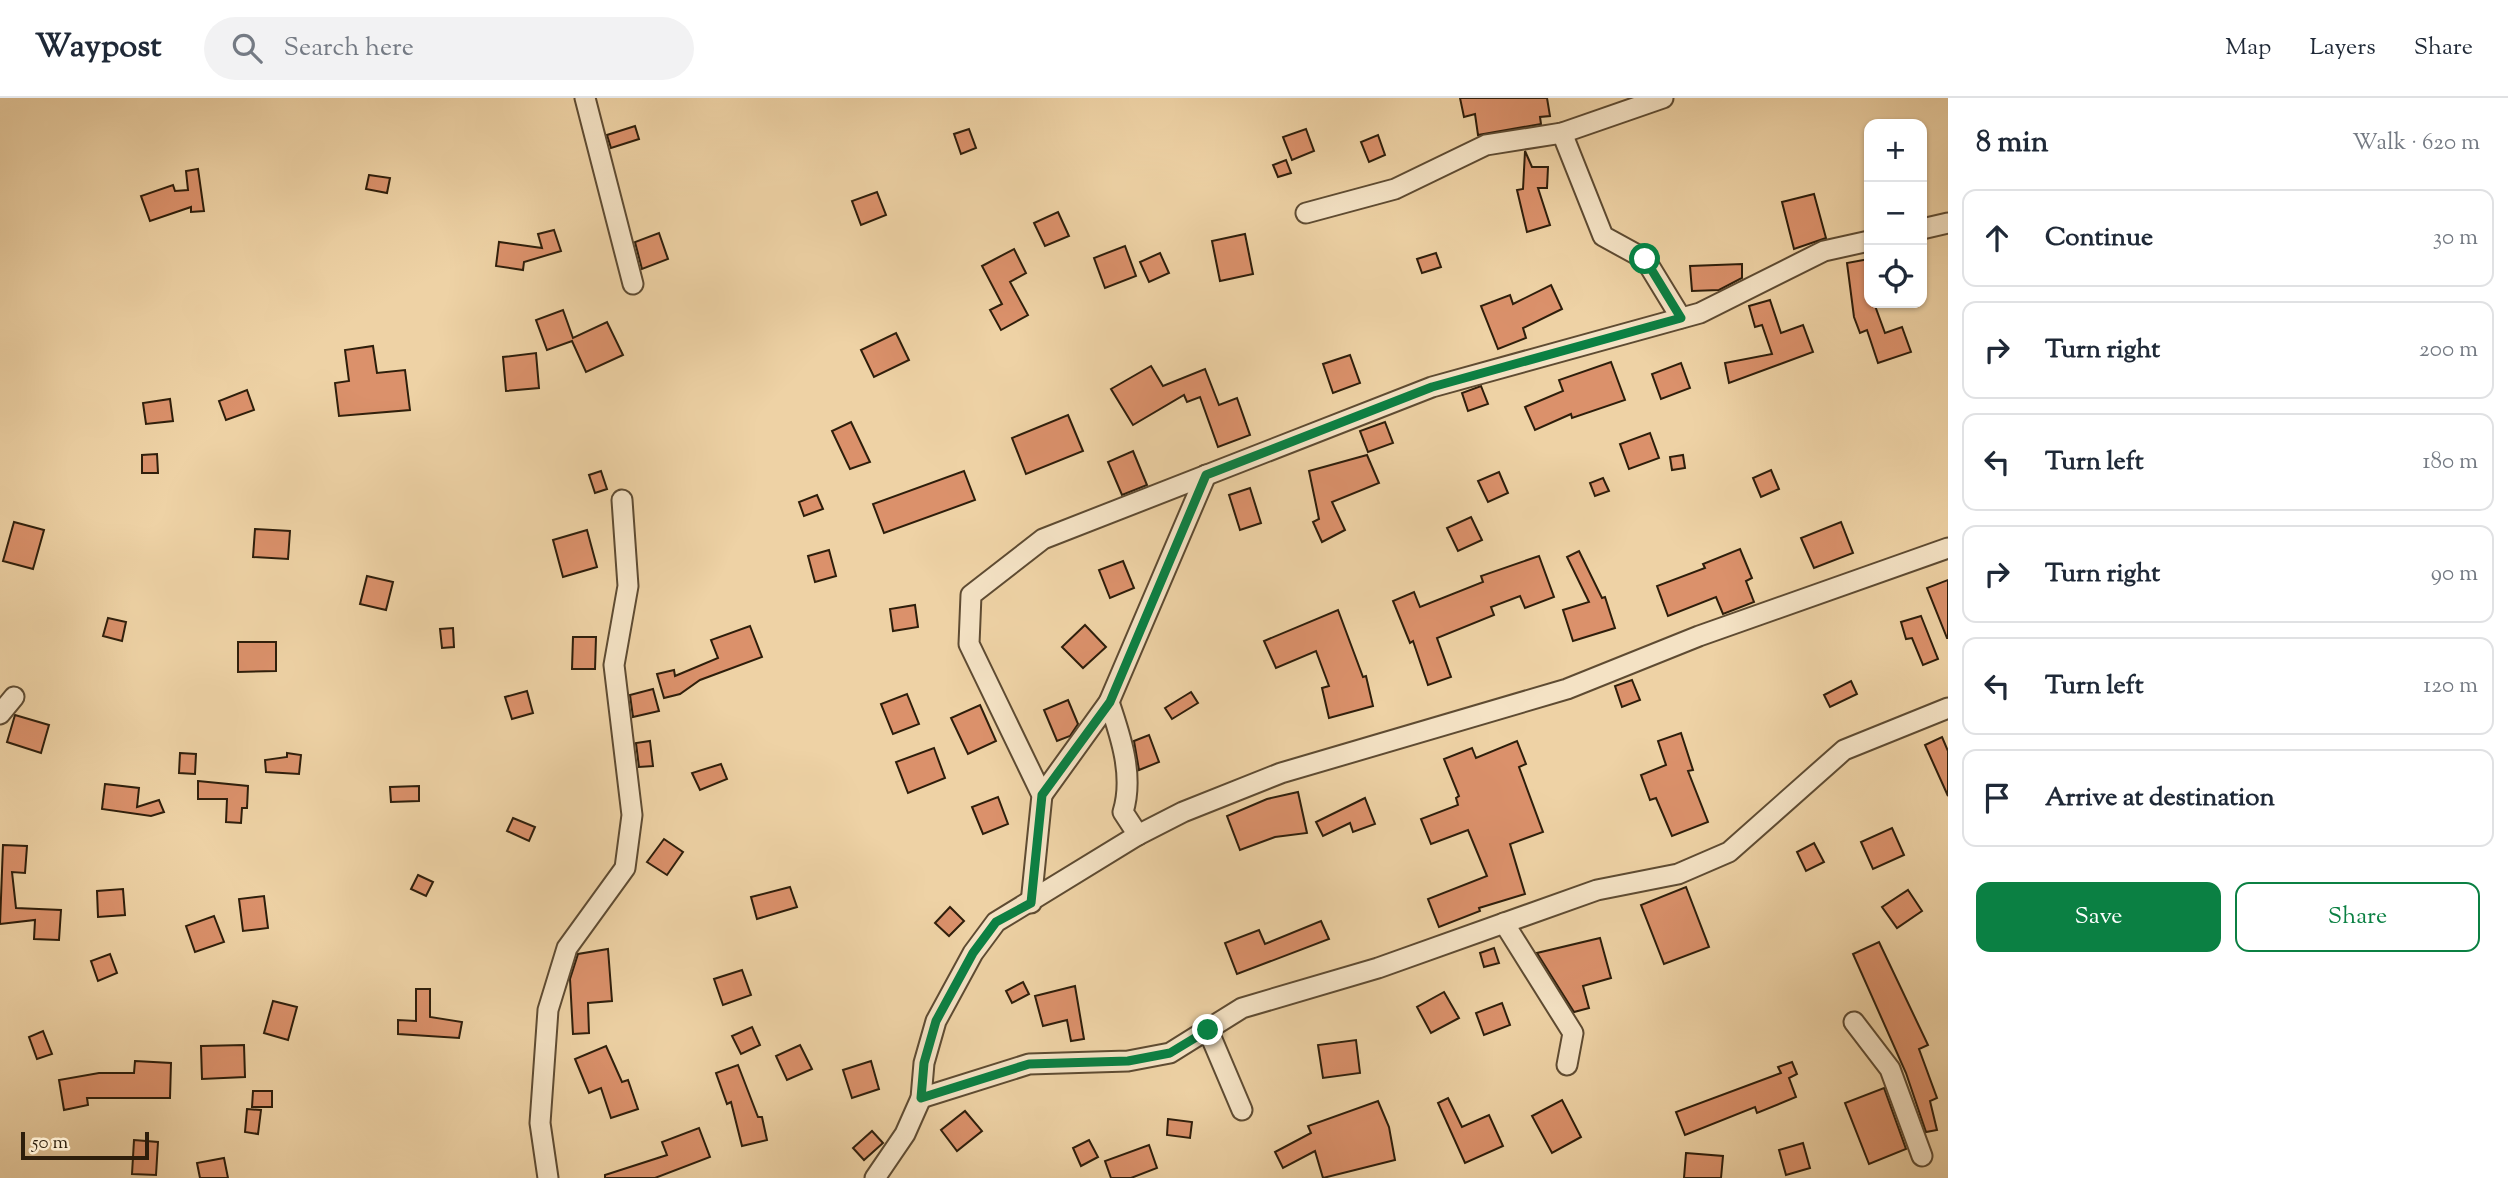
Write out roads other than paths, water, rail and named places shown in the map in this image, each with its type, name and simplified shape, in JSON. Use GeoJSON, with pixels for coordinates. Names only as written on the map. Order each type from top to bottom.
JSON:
{"type":"FeatureCollection","features":[{"type":"Feature","properties":{"kind":"street"},"geometry":{"type":"LineString","coordinates":[[585,98],[633,284]]}},
{"type":"Feature","properties":{"kind":"street"},"geometry":{"type":"LineString","coordinates":[[1306,213],[1395,189],[1486,145],[1562,133],[1663,98]]}},
{"type":"Feature","properties":{"kind":"street"},"geometry":{"type":"LineString","coordinates":[[1562,133],[1604,236],[1645,259],[1681,318]]}},
{"type":"Feature","properties":{"kind":"street"},"geometry":{"type":"LineString","coordinates":[[1927,228],[1948,223]]}},
{"type":"Feature","properties":{"kind":"street"},"geometry":{"type":"LineString","coordinates":[[1042,795],[969,644],[971,595],[1043,539],[1432,387],[1700,313],[1824,251],[1864,242]]}},
{"type":"Feature","properties":{"kind":"street"},"geometry":{"type":"LineString","coordinates":[[1031,903],[1042,795],[1110,702],[1206,475]]}},
{"type":"Feature","properties":{"kind":"street"},"geometry":{"type":"LineString","coordinates":[[548,1178],[540,1123],[548,1010],[567,948],[625,869],[632,815],[614,665],[628,586],[622,500]]}},
{"type":"Feature","properties":{"kind":"street"},"geometry":{"type":"LineString","coordinates":[[875,1178],[905,1134],[921,1098],[924,1063],[936,1021],[973,953],[996,922],[1138,835],[1183,812],[1281,773],[1567,689],[1699,636],[1948,548]]}},
{"type":"Feature","properties":{"kind":"street"},"geometry":{"type":"LineString","coordinates":[[0,714],[14,697]]}},
{"type":"Feature","properties":{"kind":"street"},"geometry":{"type":"LineString","coordinates":[[1110,702],[1122,739],[1128,794],[1123,812],[1138,835]]}},
{"type":"Feature","properties":{"kind":"street"},"geometry":{"type":"LineString","coordinates":[[921,1098],[1029,1064],[1128,1061],[1170,1053],[1242,1008],[1378,968],[1597,890],[1678,874],[1728,852],[1844,750],[1948,708]]}},
{"type":"Feature","properties":{"kind":"street"},"geometry":{"type":"LineString","coordinates":[[1037,849],[1058,884]]}},
{"type":"Feature","properties":{"kind":"street"},"geometry":{"type":"LineString","coordinates":[[1504,923],[1573,1032],[1567,1065]]}},
{"type":"Feature","properties":{"kind":"street"},"geometry":{"type":"LineString","coordinates":[[1854,1022],[1890,1069],[1922,1156]]}},
{"type":"Feature","properties":{"kind":"street"},"geometry":{"type":"LineString","coordinates":[[1208,1030],[1242,1110]]}}]}
